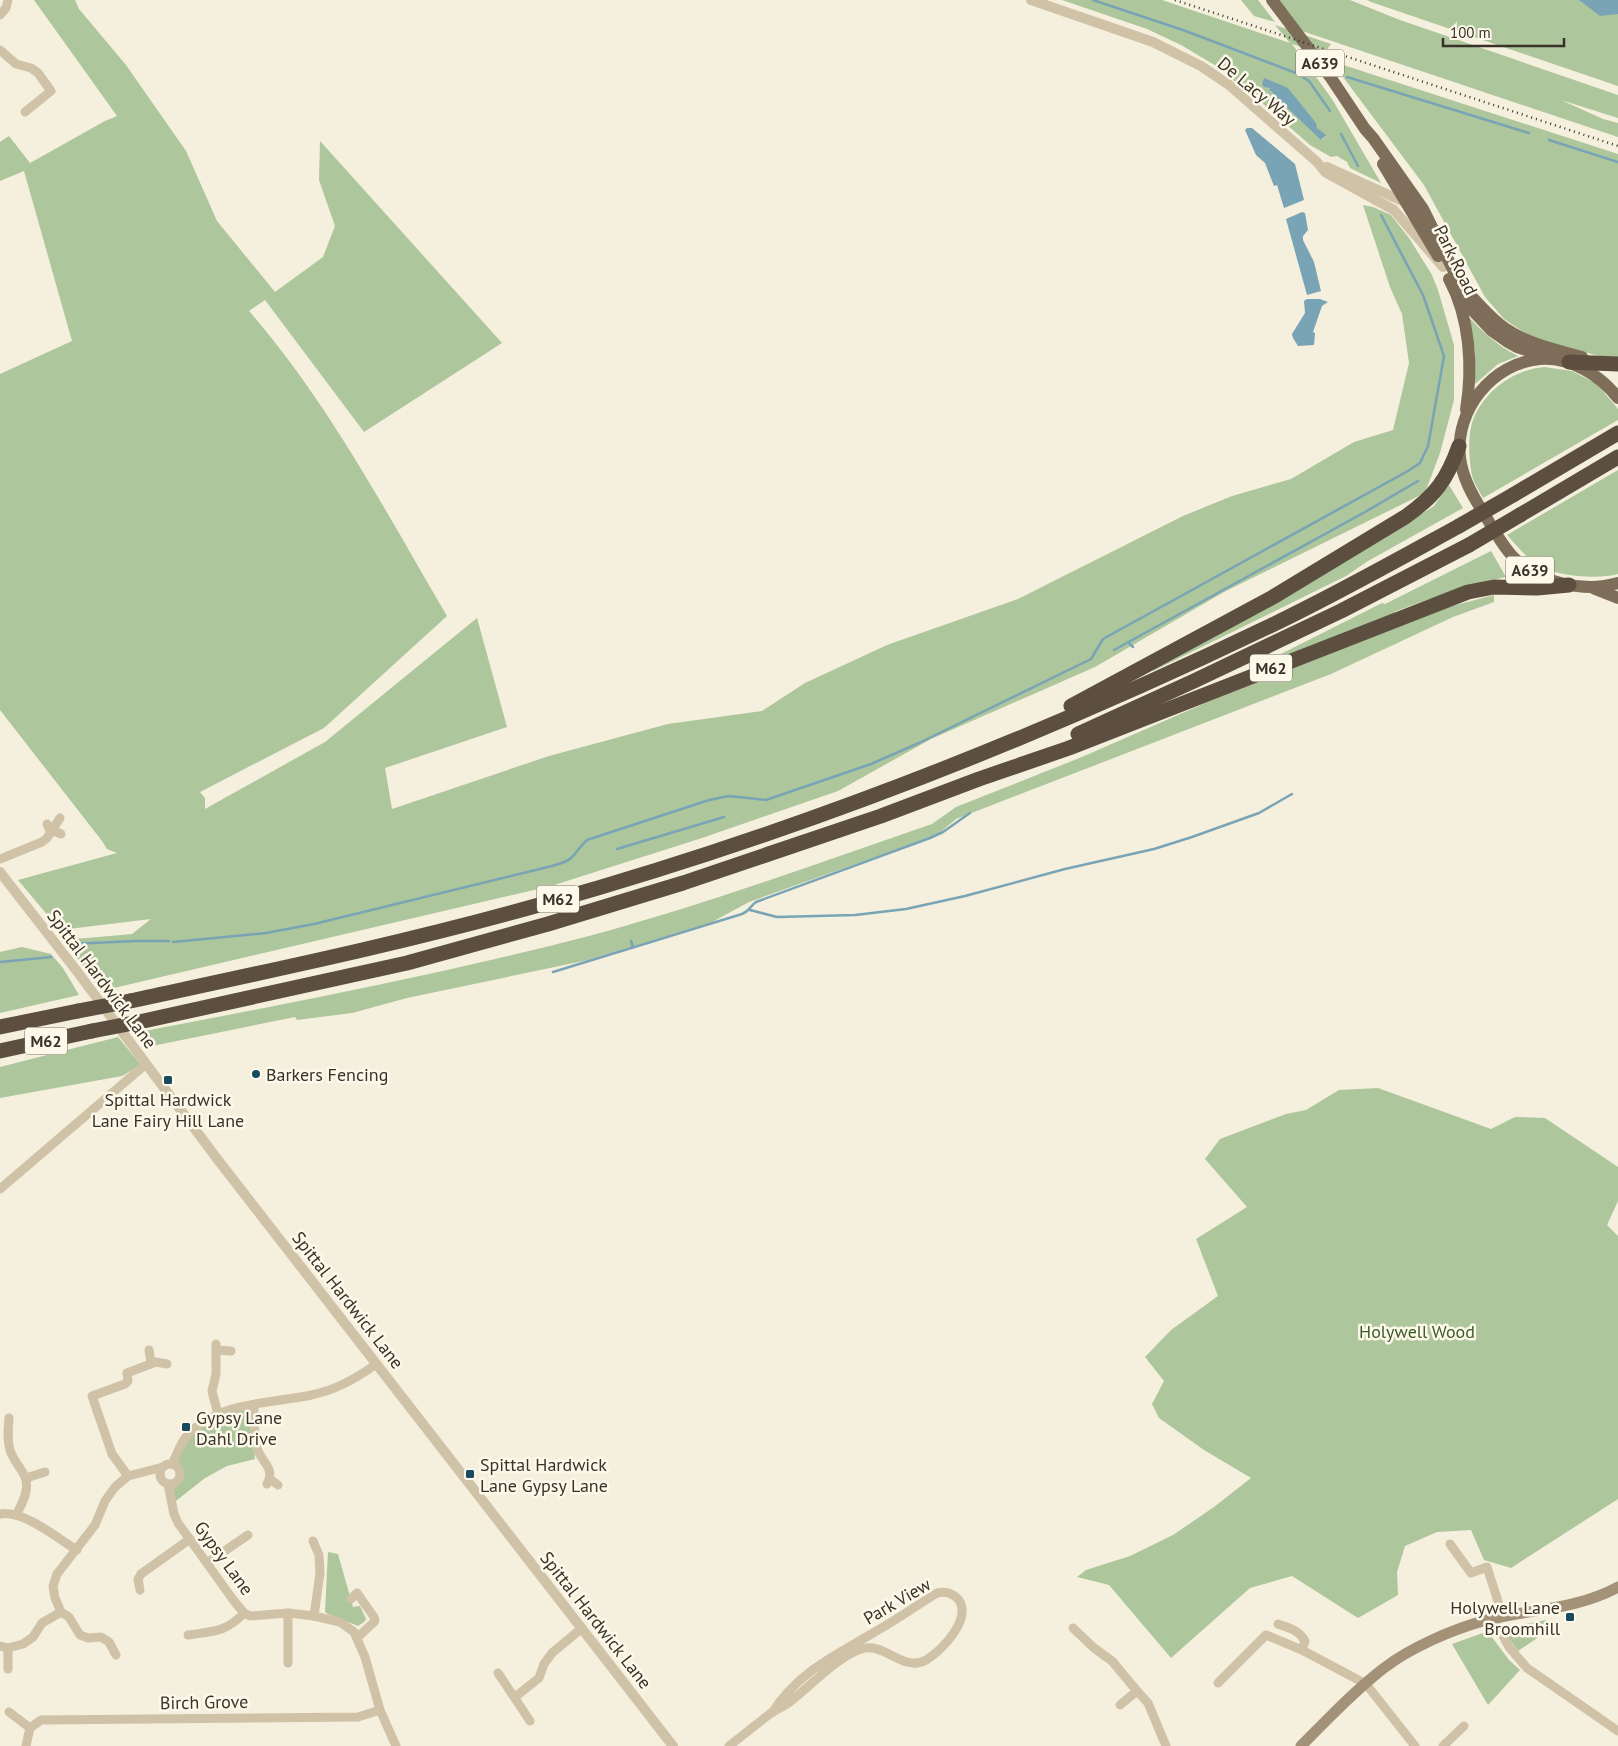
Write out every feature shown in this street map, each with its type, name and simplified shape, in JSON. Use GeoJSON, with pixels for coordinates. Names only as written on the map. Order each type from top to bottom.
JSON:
{"type":"FeatureCollection","features":[{"type":"Feature","properties":{"kind":"highway"},"geometry":{"type":"LineString","coordinates":[[1569,362],[1612,364]]}},
{"type":"Feature","properties":{"kind":"highway","name":"M62"},"geometry":{"type":"LineString","coordinates":[[0,1027],[130,1001],[381,946],[546,903],[682,862],[789,826],[975,757],[1146,684],[1273,625],[1459,526],[1616,434]]}},
{"type":"Feature","properties":{"kind":"highway"},"geometry":{"type":"LineString","coordinates":[[975,757],[1273,598],[1405,517],[1424,504],[1434,493],[1448,472],[1459,446]]}},
{"type":"Feature","properties":{"kind":"highway","name":"M62"},"geometry":{"type":"LineString","coordinates":[[979,779],[1194,681],[1332,615],[1469,544],[1618,457]]}},
{"type":"Feature","properties":{"kind":"highway","name":"M62"},"geometry":{"type":"LineString","coordinates":[[0,1051],[407,963],[548,924],[683,883],[881,816],[1069,748],[1468,592],[1494,587],[1536,588],[1569,585]]}},
{"type":"Feature","properties":{"kind":"main road","name":"Park Road"},"geometry":{"type":"LineString","coordinates":[[1272,0],[1331,78],[1364,129],[1443,267],[1456,283],[1474,312],[1491,330],[1517,347],[1551,358]]}},
{"type":"Feature","properties":{"kind":"main road","name":"Park Road"},"geometry":{"type":"LineString","coordinates":[[1364,129],[1373,138],[1423,209],[1456,283],[1470,358],[1470,384],[1464,420]]}},
{"type":"Feature","properties":{"kind":"main road"},"geometry":{"type":"LineString","coordinates":[[1456,283],[1506,330],[1545,346],[1612,364]]}},
{"type":"Feature","properties":{"kind":"main road","name":"A639"},"geometry":{"type":"LineString","coordinates":[[1618,398],[1612,390],[1595,376],[1569,362],[1551,358],[1518,364],[1490,380],[1480,392],[1464,420],[1459,446],[1462,468],[1472,494],[1514,558],[1534,572],[1569,585],[1612,588],[1618,583]]}},
{"type":"Feature","properties":{"kind":"main road"},"geometry":{"type":"LineString","coordinates":[[1587,586],[1618,598]]}},
{"type":"Feature","properties":{"kind":"main road"},"geometry":{"type":"LineString","coordinates":[[1301,1746],[1384,1668],[1424,1644],[1458,1630],[1498,1618],[1583,1602],[1606,1594],[1618,1587]]}},
{"type":"Feature","properties":{"kind":"street"},"geometry":{"type":"LineString","coordinates":[[0,15],[6,8],[8,0]]}},
{"type":"Feature","properties":{"kind":"street","name":"De Lacy Way"},"geometry":{"type":"LineString","coordinates":[[1031,0],[1145,39],[1201,66],[1230,85],[1317,162],[1325,172],[1394,210],[1443,267]]}},
{"type":"Feature","properties":{"kind":"street"},"geometry":{"type":"LineString","coordinates":[[0,50],[16,64],[31,68],[38,73],[52,91],[25,112]]}},
{"type":"Feature","properties":{"kind":"street","name":"De Lacy Way"},"geometry":{"type":"LineString","coordinates":[[1317,162],[1423,209]]}},
{"type":"Feature","properties":{"kind":"street"},"geometry":{"type":"LineString","coordinates":[[0,859],[42,842],[53,830],[60,818]]}},
{"type":"Feature","properties":{"kind":"street","name":"Spittal Hardwick Lane"},"geometry":{"type":"LineString","coordinates":[[0,872],[376,1364],[673,1746]]}},
{"type":"Feature","properties":{"kind":"street"},"geometry":{"type":"LineString","coordinates":[[0,1189],[146,1064]]}},
{"type":"Feature","properties":{"kind":"street"},"geometry":{"type":"LineString","coordinates":[[218,1414],[212,1391],[216,1374],[217,1347],[231,1351]]}},
{"type":"Feature","properties":{"kind":"street"},"geometry":{"type":"LineString","coordinates":[[150,1350],[151,1363]]}},
{"type":"Feature","properties":{"kind":"street"},"geometry":{"type":"LineString","coordinates":[[128,1476],[112,1454],[92,1396],[125,1384],[128,1381],[127,1373],[151,1363],[167,1364]]}},
{"type":"Feature","properties":{"kind":"street"},"geometry":{"type":"LineString","coordinates":[[172,1464],[188,1435],[218,1414],[232,1409],[312,1395],[341,1386],[355,1380],[376,1364]]}},
{"type":"Feature","properties":{"kind":"street"},"geometry":{"type":"LineString","coordinates":[[254,1405],[257,1447],[269,1467],[268,1481],[278,1485]]}},
{"type":"Feature","properties":{"kind":"street"},"geometry":{"type":"LineString","coordinates":[[9,1418],[8,1440],[10,1450],[15,1462],[26,1478],[24,1501],[16,1515]]}},
{"type":"Feature","properties":{"kind":"street"},"geometry":{"type":"LineString","coordinates":[[116,1655],[109,1642],[100,1637],[88,1638],[80,1635],[69,1617],[62,1612],[55,1598],[53,1586],[57,1574],[95,1525],[105,1501],[115,1487],[128,1476],[161,1471],[166,1465],[172,1464],[179,1468],[180,1478],[172,1483],[163,1481],[161,1471]]}},
{"type":"Feature","properties":{"kind":"street"},"geometry":{"type":"LineString","coordinates":[[26,1478],[45,1472]]}},
{"type":"Feature","properties":{"kind":"street","name":"Gypsy Lane"},"geometry":{"type":"LineString","coordinates":[[172,1483],[174,1514],[178,1523],[244,1613],[259,1616],[288,1613],[314,1616],[340,1622],[354,1632],[357,1638]]}},
{"type":"Feature","properties":{"kind":"street"},"geometry":{"type":"LineString","coordinates":[[0,1514],[16,1515],[28,1520],[77,1550]]}},
{"type":"Feature","properties":{"kind":"street"},"geometry":{"type":"LineString","coordinates":[[207,1563],[248,1535]]}},
{"type":"Feature","properties":{"kind":"street"},"geometry":{"type":"LineString","coordinates":[[140,1590],[134,1578],[190,1539]]}},
{"type":"Feature","properties":{"kind":"street"},"geometry":{"type":"LineString","coordinates":[[313,1541],[319,1555],[320,1573],[314,1616]]}},
{"type":"Feature","properties":{"kind":"street"},"geometry":{"type":"LineString","coordinates":[[1450,1544],[1471,1573],[1487,1567],[1498,1618],[1509,1648],[1527,1668],[1618,1731]]}},
{"type":"Feature","properties":{"kind":"street"},"geometry":{"type":"LineString","coordinates":[[350,1599],[357,1593],[374,1617],[375,1621],[357,1638],[380,1710],[396,1746]]}},
{"type":"Feature","properties":{"kind":"street","name":"Park View"},"geometry":{"type":"LineString","coordinates":[[729,1746],[772,1712],[789,1703],[844,1658],[860,1649],[873,1647],[902,1661],[919,1662],[925,1660],[940,1650],[959,1626],[963,1612],[961,1603],[954,1594],[938,1593],[872,1634],[832,1656],[800,1678],[782,1697],[772,1712]]}},
{"type":"Feature","properties":{"kind":"street"},"geometry":{"type":"LineString","coordinates":[[8,1668],[4,1647],[23,1644],[33,1637],[42,1622],[62,1612]]}},
{"type":"Feature","properties":{"kind":"street"},"geometry":{"type":"LineString","coordinates":[[188,1635],[224,1629],[234,1624],[244,1613]]}},
{"type":"Feature","properties":{"kind":"street"},"geometry":{"type":"LineString","coordinates":[[288,1613],[288,1663]]}},
{"type":"Feature","properties":{"kind":"street"},"geometry":{"type":"LineString","coordinates":[[1278,1624],[1293,1629],[1302,1635],[1305,1641],[1302,1650]]}},
{"type":"Feature","properties":{"kind":"street"},"geometry":{"type":"LineString","coordinates":[[515,1697],[539,1678],[544,1664],[552,1653],[582,1628]]}},
{"type":"Feature","properties":{"kind":"street"},"geometry":{"type":"LineString","coordinates":[[1073,1628],[1094,1648],[1112,1661],[1148,1703],[1166,1746]]}},
{"type":"Feature","properties":{"kind":"street"},"geometry":{"type":"LineString","coordinates":[[1218,1683],[1266,1635],[1302,1650],[1366,1684],[1415,1746]]}},
{"type":"Feature","properties":{"kind":"street"},"geometry":{"type":"LineString","coordinates":[[498,1673],[530,1721]]}},
{"type":"Feature","properties":{"kind":"street"},"geometry":{"type":"LineString","coordinates":[[1120,1705],[1137,1691]]}},
{"type":"Feature","properties":{"kind":"street","name":"Birch Grove"},"geometry":{"type":"LineString","coordinates":[[30,1728],[41,1720],[358,1717],[380,1710]]}},
{"type":"Feature","properties":{"kind":"street"},"geometry":{"type":"LineString","coordinates":[[9,1712],[30,1728],[26,1746]]}},
{"type":"Feature","properties":{"kind":"street"},"geometry":{"type":"LineString","coordinates":[[1443,1746],[1464,1726]]}},
{"type":"Feature","properties":{"kind":"green space"},"geometry":{"type":"Polygon","coordinates":[[[34,0],[75,0],[79,9],[126,65],[186,151],[217,221],[275,292],[323,257],[335,226],[319,180],[320,141],[502,343],[364,432],[265,300],[249,311],[305,382],[330,420],[447,616],[324,728],[200,792],[205,798],[205,809],[325,742],[477,618],[507,727],[385,768],[392,809],[549,756],[668,724],[762,711],[805,683],[887,645],[1018,599],[1183,516],[1232,496],[1291,479],[1354,442],[1393,430],[1409,363],[1402,314],[1390,287],[1363,205],[1391,215],[1409,238],[1432,275],[1438,290],[1454,345],[1454,400],[1440,453],[1425,493],[1224,592],[1095,667],[931,739],[838,791],[702,838],[551,886],[101,991],[64,940],[132,934],[151,919],[60,930],[18,880],[117,853],[107,849],[0,710],[0,374],[72,341],[24,171],[0,181],[0,142],[9,136],[30,163],[117,116],[34,0]]]}},
{"type":"Feature","properties":{"kind":"green space"},"geometry":{"type":"Polygon","coordinates":[[[1062,0],[1162,0],[1290,43],[1275,25],[1331,44],[1324,54],[1292,44],[1332,99],[1381,183],[1350,168],[1347,162],[1337,156],[1331,157],[1310,145],[1246,89],[1227,76],[1228,73],[1181,45],[1147,29],[1062,0]],[[1268,87],[1322,140],[1325,136],[1288,88],[1268,87]]]}},
{"type":"Feature","properties":{"kind":"green space"},"geometry":{"type":"Polygon","coordinates":[[[1241,0],[1258,0],[1275,22],[1254,16],[1241,0]]]}},
{"type":"Feature","properties":{"kind":"green space"},"geometry":{"type":"Polygon","coordinates":[[[1279,0],[1350,0],[1400,20],[1618,95],[1618,118],[1561,100],[1603,119],[1618,123],[1618,137],[1302,31],[1279,0]]]}},
{"type":"Feature","properties":{"kind":"green space"},"geometry":{"type":"Polygon","coordinates":[[[1367,0],[1618,0],[1618,86],[1371,2],[1367,0]]]}},
{"type":"Feature","properties":{"kind":"green space"},"geometry":{"type":"Polygon","coordinates":[[[1331,61],[1618,154],[1618,357],[1603,357],[1534,339],[1504,319],[1485,297],[1424,185],[1331,61]]]}},
{"type":"Feature","properties":{"kind":"green space"},"geometry":{"type":"Polygon","coordinates":[[[1468,316],[1503,348],[1518,356],[1498,364],[1474,385],[1475,352],[1468,316]]]}},
{"type":"Feature","properties":{"kind":"green space"},"geometry":{"type":"Polygon","coordinates":[[[1544,367],[1572,371],[1597,384],[1618,409],[1618,420],[1483,498],[1475,484],[1471,470],[1469,446],[1472,423],[1477,412],[1491,393],[1510,378],[1532,369],[1544,367]]]}},
{"type":"Feature","properties":{"kind":"green space"},"geometry":{"type":"Polygon","coordinates":[[[1618,470],[1618,574],[1588,577],[1545,569],[1537,565],[1521,551],[1507,535],[1618,470]]]}},
{"type":"Feature","properties":{"kind":"green space"},"geometry":{"type":"Polygon","coordinates":[[[1449,485],[1463,508],[1368,561],[1346,576],[1153,671],[1152,669],[1317,579],[1434,506],[1449,485]]]}},
{"type":"Feature","properties":{"kind":"green space"},"geometry":{"type":"Polygon","coordinates":[[[1491,551],[1506,577],[1463,588],[1394,612],[1396,614],[1235,677],[1382,603],[1385,604],[1491,551]]]}},
{"type":"Feature","properties":{"kind":"green space"},"geometry":{"type":"Polygon","coordinates":[[[1494,595],[1494,602],[1453,617],[1331,674],[956,819],[937,835],[749,902],[712,922],[588,960],[407,998],[352,1013],[297,1020],[295,1017],[147,1047],[134,1033],[476,964],[589,936],[718,897],[932,824],[956,807],[1082,757],[1210,701],[1452,606],[1494,595]]]}},
{"type":"Feature","properties":{"kind":"green space"},"geometry":{"type":"Polygon","coordinates":[[[22,947],[51,954],[63,968],[79,995],[0,1013],[0,952],[22,947]]]}},
{"type":"Feature","properties":{"kind":"green space"},"geometry":{"type":"Polygon","coordinates":[[[118,1037],[141,1065],[122,1076],[0,1098],[0,1067],[118,1037]]]}},
{"type":"Feature","properties":{"kind":"green space","name":"Holywell Wood"},"geometry":{"type":"Polygon","coordinates":[[[1378,1088],[1491,1129],[1515,1117],[1545,1118],[1618,1167],[1618,1201],[1607,1225],[1618,1236],[1618,1499],[1511,1568],[1484,1560],[1471,1530],[1437,1532],[1405,1546],[1397,1572],[1398,1595],[1358,1618],[1292,1576],[1250,1588],[1171,1658],[1109,1585],[1077,1577],[1086,1570],[1130,1556],[1173,1535],[1214,1507],[1251,1478],[1204,1450],[1159,1418],[1152,1404],[1164,1381],[1145,1357],[1171,1330],[1218,1296],[1196,1239],[1247,1207],[1205,1159],[1220,1139],[1286,1114],[1306,1110],[1339,1090],[1378,1088]]]}},
{"type":"Feature","properties":{"kind":"green space"},"geometry":{"type":"Polygon","coordinates":[[[251,1405],[255,1459],[227,1466],[205,1478],[172,1504],[171,1484],[178,1481],[181,1473],[175,1465],[182,1443],[208,1419],[251,1405]]]}},
{"type":"Feature","properties":{"kind":"green space"},"geometry":{"type":"Polygon","coordinates":[[[328,1552],[338,1554],[353,1607],[360,1606],[366,1619],[358,1626],[325,1612],[328,1552]]]}},
{"type":"Feature","properties":{"kind":"green space"},"geometry":{"type":"Polygon","coordinates":[[[1546,1620],[1549,1630],[1518,1651],[1507,1636],[1510,1628],[1514,1626],[1546,1620]]]}},
{"type":"Feature","properties":{"kind":"green space"},"geometry":{"type":"Polygon","coordinates":[[[1483,1633],[1491,1636],[1509,1660],[1520,1670],[1488,1705],[1452,1644],[1483,1633]]]}},
{"type":"Feature","properties":{"kind":"water"},"geometry":{"type":"Polygon","coordinates":[[[1579,0],[1618,0],[1618,14],[1600,16],[1579,0]]]}},
{"type":"Feature","properties":{"kind":"water"},"geometry":{"type":"Polygon","coordinates":[[[1264,78],[1288,88],[1316,123],[1317,128],[1326,135],[1321,140],[1272,91],[1269,91],[1270,88],[1264,87],[1262,84],[1264,78]]]}},
{"type":"Feature","properties":{"kind":"water"},"geometry":{"type":"Polygon","coordinates":[[[1252,128],[1295,164],[1304,200],[1284,208],[1277,185],[1274,186],[1265,163],[1256,155],[1245,130],[1252,128]]]}},
{"type":"Feature","properties":{"kind":"water"},"geometry":{"type":"Polygon","coordinates":[[[1302,212],[1305,213],[1308,230],[1303,236],[1303,240],[1314,262],[1321,291],[1307,295],[1286,219],[1302,212]]]}},
{"type":"Feature","properties":{"kind":"water"},"geometry":{"type":"Polygon","coordinates":[[[1307,299],[1320,299],[1328,302],[1322,306],[1313,332],[1315,333],[1314,345],[1298,346],[1292,334],[1305,313],[1304,301],[1307,299]]]}},
{"type":"Feature","properties":{"kind":"waterway"},"geometry":{"type":"LineString","coordinates":[[1093,0],[1183,30],[1296,73],[1309,81],[1330,111]]}},
{"type":"Feature","properties":{"kind":"waterway"},"geometry":{"type":"LineString","coordinates":[[1347,77],[1529,133]]}},
{"type":"Feature","properties":{"kind":"waterway"},"geometry":{"type":"LineString","coordinates":[[1341,134],[1358,166]]}},
{"type":"Feature","properties":{"kind":"waterway"},"geometry":{"type":"LineString","coordinates":[[1549,140],[1618,162]]}},
{"type":"Feature","properties":{"kind":"waterway"},"geometry":{"type":"LineString","coordinates":[[173,942],[266,933],[314,924],[552,866],[570,859],[587,840],[709,800],[729,796],[766,800],[871,764],[919,743],[1091,659],[1103,639],[1408,471],[1420,463],[1428,446],[1444,356],[1423,295],[1381,215]]}},
{"type":"Feature","properties":{"kind":"waterway"},"geometry":{"type":"LineString","coordinates":[[1114,650],[1418,481]]}},
{"type":"Feature","properties":{"kind":"waterway"},"geometry":{"type":"LineString","coordinates":[[1128,642],[1133,647]]}},
{"type":"Feature","properties":{"kind":"waterway"},"geometry":{"type":"LineString","coordinates":[[750,910],[777,917],[855,915],[906,909],[1154,849],[1259,813],[1292,794]]}},
{"type":"Feature","properties":{"kind":"waterway"},"geometry":{"type":"LineString","coordinates":[[553,972],[742,914],[756,902],[930,838],[943,832],[970,813]]}},
{"type":"Feature","properties":{"kind":"waterway"},"geometry":{"type":"LineString","coordinates":[[617,849],[724,817]]}},
{"type":"Feature","properties":{"kind":"waterway"},"geometry":{"type":"LineString","coordinates":[[71,944],[169,941]]}},
{"type":"Feature","properties":{"kind":"waterway"},"geometry":{"type":"LineString","coordinates":[[631,941],[633,947]]}},
{"type":"Feature","properties":{"kind":"waterway"},"geometry":{"type":"LineString","coordinates":[[0,962],[51,957]]}},
{"type":"Feature","properties":{"kind":"railway"},"geometry":{"type":"LineString","coordinates":[[1175,0],[1618,146]]}},
{"type":"Feature","properties":{"kind":"place","name":"Barkers Fencing"},"geometry":{"type":"Point","coordinates":[256,1074]}},
{"type":"Feature","properties":{"kind":"place","name":"Spittal Hardwick Lane Fairy Hill Lane"},"geometry":{"type":"Point","coordinates":[168,1080]}},
{"type":"Feature","properties":{"kind":"place","name":"Gypsy Lane Dahl Drive"},"geometry":{"type":"Point","coordinates":[186,1427]}},
{"type":"Feature","properties":{"kind":"place","name":"Spittal Hardwick Lane Gypsy Lane"},"geometry":{"type":"Point","coordinates":[470,1474]}},
{"type":"Feature","properties":{"kind":"place","name":"Holywell Lane Broomhill"},"geometry":{"type":"Point","coordinates":[1570,1617]}}]}
